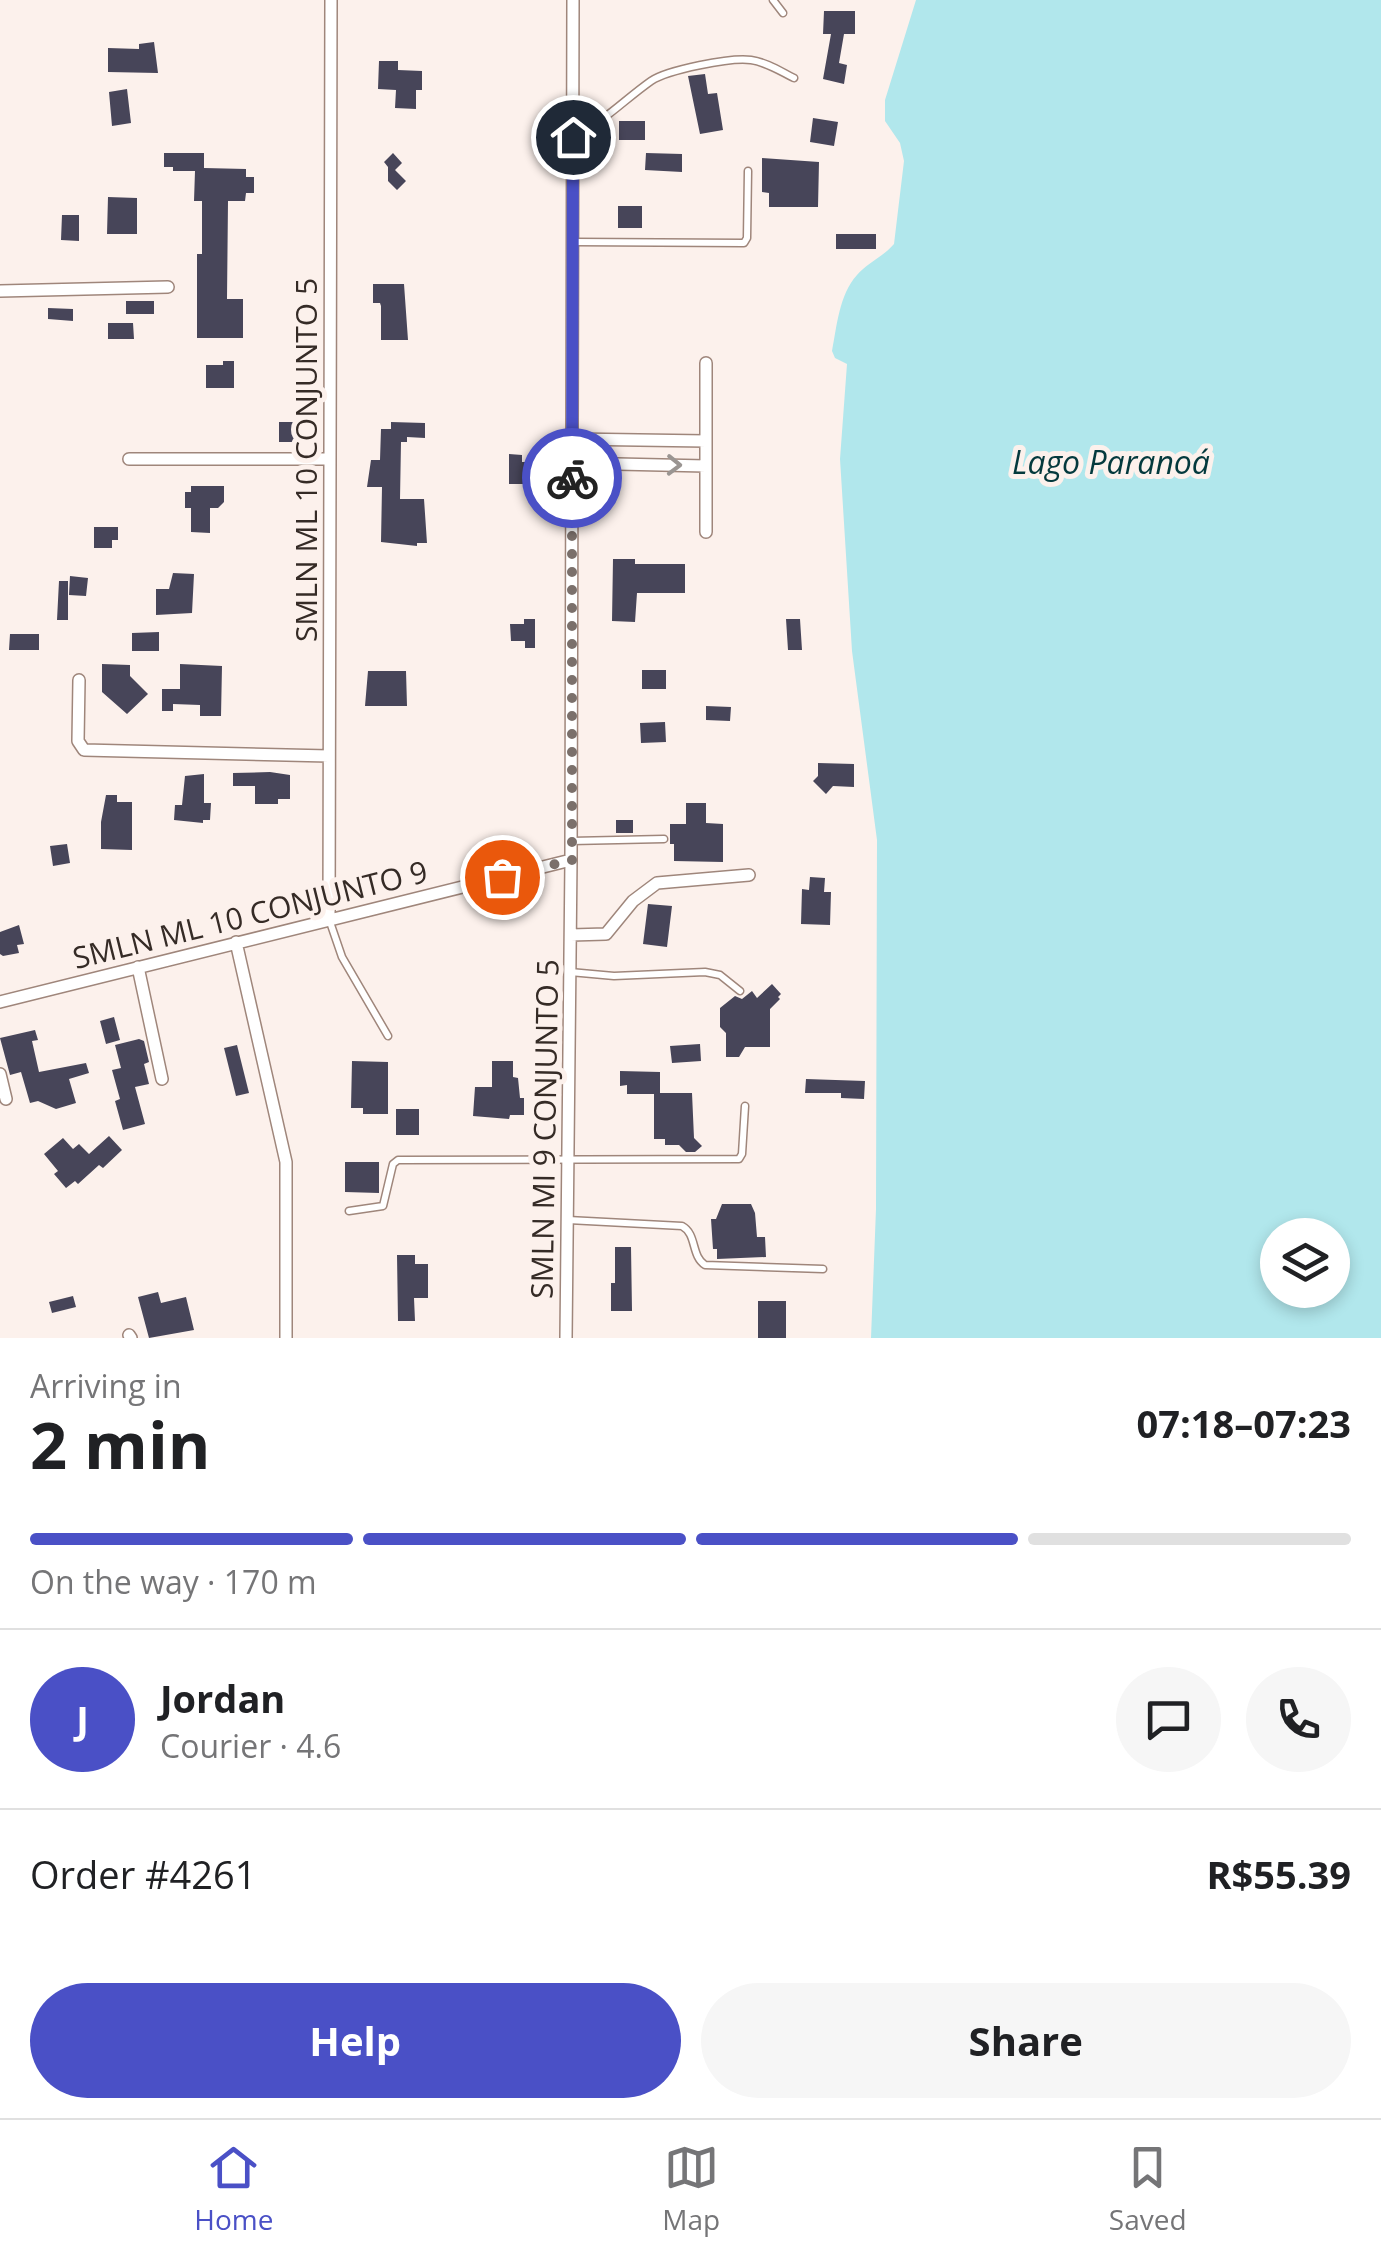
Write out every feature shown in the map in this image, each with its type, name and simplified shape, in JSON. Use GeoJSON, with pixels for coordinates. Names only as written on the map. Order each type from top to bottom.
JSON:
{"type":"FeatureCollection","features":[{"type":"Feature","properties":{"kind":"street","name":"SMLN ML 10 CONJUNTO 5"},"geometry":{"type":"LineString","coordinates":[[329,919],[331,0]]}},
{"type":"Feature","properties":{"kind":"street","name":"SMLN MI 9 CONJUNTO 5"},"geometry":{"type":"LineString","coordinates":[[566,1338],[572,860],[573,0]]}},
{"type":"Feature","properties":{"kind":"street"},"geometry":{"type":"LineString","coordinates":[[0,292],[168,287]]}},
{"type":"Feature","properties":{"kind":"street"},"geometry":{"type":"LineString","coordinates":[[706,363],[706,532]]}},
{"type":"Feature","properties":{"kind":"street"},"geometry":{"type":"LineString","coordinates":[[572,439],[706,441]]}},
{"type":"Feature","properties":{"kind":"street"},"geometry":{"type":"LineString","coordinates":[[129,458],[330,459]]}},
{"type":"Feature","properties":{"kind":"street"},"geometry":{"type":"LineString","coordinates":[[572,463],[706,466]]}},
{"type":"Feature","properties":{"kind":"street"},"geometry":{"type":"LineString","coordinates":[[80,680],[78,741],[84,750],[329,756]]}},
{"type":"Feature","properties":{"kind":"street","name":"SMLN ML 10 CONJUNTO 9"},"geometry":{"type":"LineString","coordinates":[[0,1002],[572,860]]}},
{"type":"Feature","properties":{"kind":"street"},"geometry":{"type":"LineString","coordinates":[[570,935],[606,934],[633,901],[657,884],[749,875]]}},
{"type":"Feature","properties":{"kind":"street"},"geometry":{"type":"LineString","coordinates":[[236,942],[286,1162],[286,1338]]}},
{"type":"Feature","properties":{"kind":"street"},"geometry":{"type":"LineString","coordinates":[[138,967],[162,1079]]}},
{"type":"Feature","properties":{"kind":"street"},"geometry":{"type":"LineString","coordinates":[[0,1074],[6,1099]]}},
{"type":"Feature","properties":{"kind":"lane"},"geometry":{"type":"LineString","coordinates":[[773,0],[784,13]]}},
{"type":"Feature","properties":{"kind":"lane"},"geometry":{"type":"LineString","coordinates":[[573,137],[598,124],[650,82],[670,73],[743,59],[761,62],[794,78]]}},
{"type":"Feature","properties":{"kind":"lane"},"geometry":{"type":"LineString","coordinates":[[572,242],[744,243],[748,171]]}},
{"type":"Feature","properties":{"kind":"lane"},"geometry":{"type":"LineString","coordinates":[[570,841],[664,840]]}},
{"type":"Feature","properties":{"kind":"lane"},"geometry":{"type":"LineString","coordinates":[[329,919],[342,958],[388,1036]]}},
{"type":"Feature","properties":{"kind":"lane"},"geometry":{"type":"LineString","coordinates":[[570,972],[614,976],[705,972],[720,975],[740,991]]}},
{"type":"Feature","properties":{"kind":"lane"},"geometry":{"type":"LineString","coordinates":[[349,1212],[384,1206],[393,1164],[398,1160],[739,1159],[745,1106]]}},
{"type":"Feature","properties":{"kind":"lane"},"geometry":{"type":"LineString","coordinates":[[568,1220],[682,1226],[691,1234],[705,1265],[823,1269]]}},
{"type":"Feature","properties":{"kind":"water","name":"Lago Paranoá"},"geometry":{"type":"Polygon","coordinates":[[[916,0],[1381,0],[1381,1338],[871,1338],[876,1209],[877,840],[852,651],[840,459],[847,364],[835,358],[832,351],[840,311],[851,283],[894,244],[904,161],[900,143],[885,121],[885,100],[916,0]]]}},
{"type":"Feature","properties":{"kind":"building"},"geometry":{"type":"Polygon","coordinates":[[[824,11],[855,11],[855,34],[844,34],[839,63],[847,65],[844,84],[823,79],[831,34],[823,34],[824,11]]]}},
{"type":"Feature","properties":{"kind":"building"},"geometry":{"type":"Polygon","coordinates":[[[154,42],[158,73],[108,72],[108,48],[139,49],[139,44],[154,42]]]}},
{"type":"Feature","properties":{"kind":"building"},"geometry":{"type":"Polygon","coordinates":[[[379,61],[398,61],[398,70],[422,71],[416,109],[395,108],[396,90],[378,89],[379,61]]]}},
{"type":"Feature","properties":{"kind":"building"},"geometry":{"type":"Polygon","coordinates":[[[705,74],[708,94],[717,93],[723,130],[700,134],[688,76],[705,74]]]}},
{"type":"Feature","properties":{"kind":"building"},"geometry":{"type":"Polygon","coordinates":[[[127,89],[131,123],[112,126],[109,92],[127,89]]]}},
{"type":"Feature","properties":{"kind":"building"},"geometry":{"type":"Polygon","coordinates":[[[813,118],[838,122],[834,146],[810,142],[813,118]]]}},
{"type":"Feature","properties":{"kind":"building"},"geometry":{"type":"Polygon","coordinates":[[[619,121],[645,121],[645,140],[619,140],[619,121]]]}},
{"type":"Feature","properties":{"kind":"building"},"geometry":{"type":"Polygon","coordinates":[[[164,153],[204,153],[204,168],[246,169],[246,177],[254,177],[254,193],[246,193],[245,201],[228,201],[227,299],[243,299],[243,338],[197,338],[197,254],[202,254],[202,201],[194,201],[195,171],[164,167],[164,153]]]}},
{"type":"Feature","properties":{"kind":"building"},"geometry":{"type":"Polygon","coordinates":[[[393,153],[402,163],[395,170],[406,181],[397,190],[388,181],[384,162],[393,153]]]}},
{"type":"Feature","properties":{"kind":"building"},"geometry":{"type":"Polygon","coordinates":[[[646,153],[682,154],[682,172],[645,170],[646,153]]]}},
{"type":"Feature","properties":{"kind":"building"},"geometry":{"type":"Polygon","coordinates":[[[762,158],[819,162],[818,207],[769,207],[769,193],[762,192],[762,158]]]}},
{"type":"Feature","properties":{"kind":"building"},"geometry":{"type":"Polygon","coordinates":[[[108,197],[137,198],[137,234],[107,234],[108,197]]]}},
{"type":"Feature","properties":{"kind":"building"},"geometry":{"type":"Polygon","coordinates":[[[618,206],[642,206],[642,228],[618,228],[618,206]]]}},
{"type":"Feature","properties":{"kind":"building"},"geometry":{"type":"Polygon","coordinates":[[[62,215],[79,215],[79,241],[61,240],[62,215]]]}},
{"type":"Feature","properties":{"kind":"building"},"geometry":{"type":"Polygon","coordinates":[[[836,234],[876,234],[876,249],[836,249],[836,234]]]}},
{"type":"Feature","properties":{"kind":"building"},"geometry":{"type":"Polygon","coordinates":[[[373,284],[404,284],[408,340],[381,340],[381,306],[373,303],[373,284]]]}},
{"type":"Feature","properties":{"kind":"building"},"geometry":{"type":"Polygon","coordinates":[[[126,301],[154,301],[154,314],[126,314],[126,301]]]}},
{"type":"Feature","properties":{"kind":"building"},"geometry":{"type":"Polygon","coordinates":[[[48,308],[73,309],[73,321],[48,319],[48,308]]]}},
{"type":"Feature","properties":{"kind":"building"},"geometry":{"type":"Polygon","coordinates":[[[108,323],[133,323],[134,339],[108,339],[108,323]]]}},
{"type":"Feature","properties":{"kind":"building"},"geometry":{"type":"Polygon","coordinates":[[[223,361],[234,361],[234,388],[206,388],[206,365],[223,365],[223,361]]]}},
{"type":"Feature","properties":{"kind":"building"},"geometry":{"type":"Polygon","coordinates":[[[279,422],[296,422],[295,442],[279,442],[279,422]]]}},
{"type":"Feature","properties":{"kind":"building"},"geometry":{"type":"Polygon","coordinates":[[[391,422],[425,423],[425,438],[407,437],[407,442],[401,442],[400,499],[424,499],[427,543],[417,546],[381,542],[382,487],[367,487],[371,460],[380,460],[381,429],[391,429],[391,422]]]}},
{"type":"Feature","properties":{"kind":"building"},"geometry":{"type":"Polygon","coordinates":[[[509,454],[522,455],[522,462],[536,462],[536,484],[509,484],[509,454]]]}},
{"type":"Feature","properties":{"kind":"building"},"geometry":{"type":"Polygon","coordinates":[[[191,486],[224,486],[224,502],[218,508],[210,508],[210,533],[191,532],[191,508],[185,508],[185,492],[191,492],[191,486]]]}},
{"type":"Feature","properties":{"kind":"building"},"geometry":{"type":"Polygon","coordinates":[[[94,527],[118,527],[118,540],[112,540],[112,548],[94,548],[94,527]]]}},
{"type":"Feature","properties":{"kind":"building"},"geometry":{"type":"Polygon","coordinates":[[[613,559],[635,559],[635,564],[685,564],[685,593],[637,593],[635,622],[612,621],[613,559]]]}},
{"type":"Feature","properties":{"kind":"building"},"geometry":{"type":"Polygon","coordinates":[[[173,573],[194,574],[192,613],[156,615],[156,589],[169,589],[173,573]]]}},
{"type":"Feature","properties":{"kind":"building"},"geometry":{"type":"Polygon","coordinates":[[[70,576],[88,578],[86,596],[69,595],[70,576]]]}},
{"type":"Feature","properties":{"kind":"building"},"geometry":{"type":"Polygon","coordinates":[[[59,581],[68,581],[68,620],[57,620],[59,581]]]}},
{"type":"Feature","properties":{"kind":"building"},"geometry":{"type":"Polygon","coordinates":[[[524,619],[535,619],[535,648],[525,648],[525,641],[511,641],[510,624],[524,624],[524,619]]]}},
{"type":"Feature","properties":{"kind":"building"},"geometry":{"type":"Polygon","coordinates":[[[786,619],[800,619],[802,650],[788,650],[786,619]]]}},
{"type":"Feature","properties":{"kind":"building"},"geometry":{"type":"Polygon","coordinates":[[[159,632],[159,651],[132,651],[132,633],[159,632]]]}},
{"type":"Feature","properties":{"kind":"building"},"geometry":{"type":"Polygon","coordinates":[[[10,634],[39,634],[39,650],[9,650],[10,634]]]}},
{"type":"Feature","properties":{"kind":"building"},"geometry":{"type":"Polygon","coordinates":[[[102,664],[130,665],[130,676],[148,694],[127,714],[102,692],[102,664]]]}},
{"type":"Feature","properties":{"kind":"building"},"geometry":{"type":"Polygon","coordinates":[[[180,664],[222,666],[221,716],[200,716],[200,705],[173,704],[173,711],[162,711],[162,689],[180,689],[180,664]]]}},
{"type":"Feature","properties":{"kind":"building"},"geometry":{"type":"Polygon","coordinates":[[[642,670],[666,670],[666,689],[642,689],[642,670]]]}},
{"type":"Feature","properties":{"kind":"building"},"geometry":{"type":"Polygon","coordinates":[[[368,671],[406,671],[407,706],[365,706],[368,671]]]}},
{"type":"Feature","properties":{"kind":"building"},"geometry":{"type":"Polygon","coordinates":[[[706,706],[731,707],[730,721],[706,720],[706,706]]]}},
{"type":"Feature","properties":{"kind":"building"},"geometry":{"type":"Polygon","coordinates":[[[665,722],[666,742],[641,743],[640,723],[665,722]]]}},
{"type":"Feature","properties":{"kind":"building"},"geometry":{"type":"Polygon","coordinates":[[[818,763],[854,764],[854,787],[833,786],[826,794],[813,781],[818,776],[818,763]]]}},
{"type":"Feature","properties":{"kind":"building"},"geometry":{"type":"Polygon","coordinates":[[[233,773],[290,775],[290,799],[278,799],[278,804],[255,804],[255,786],[233,786],[233,773]]]}},
{"type":"Feature","properties":{"kind":"building"},"geometry":{"type":"Polygon","coordinates":[[[204,774],[204,803],[211,803],[210,820],[174,820],[175,805],[182,805],[185,776],[204,774]]]}},
{"type":"Feature","properties":{"kind":"building"},"geometry":{"type":"Polygon","coordinates":[[[106,795],[117,795],[117,802],[132,802],[132,850],[101,849],[106,795]]]}},
{"type":"Feature","properties":{"kind":"building"},"geometry":{"type":"Polygon","coordinates":[[[686,803],[706,803],[706,823],[723,824],[723,862],[674,861],[670,824],[686,824],[686,803]]]}},
{"type":"Feature","properties":{"kind":"building"},"geometry":{"type":"Polygon","coordinates":[[[616,820],[633,820],[633,833],[616,833],[616,820]]]}},
{"type":"Feature","properties":{"kind":"building"},"geometry":{"type":"Polygon","coordinates":[[[67,844],[70,863],[53,866],[50,846],[67,844]]]}},
{"type":"Feature","properties":{"kind":"building"},"geometry":{"type":"Polygon","coordinates":[[[810,877],[825,878],[824,892],[831,892],[830,925],[801,924],[802,889],[809,890],[810,877]]]}},
{"type":"Feature","properties":{"kind":"building"},"geometry":{"type":"Polygon","coordinates":[[[648,904],[672,906],[667,947],[643,944],[648,904]]]}},
{"type":"Feature","properties":{"kind":"building"},"geometry":{"type":"Polygon","coordinates":[[[19,925],[24,944],[17,945],[19,953],[3,956],[0,932],[19,925]]]}},
{"type":"Feature","properties":{"kind":"building"},"geometry":{"type":"Polygon","coordinates":[[[772,984],[781,994],[770,1009],[770,1047],[745,1047],[739,1057],[726,1057],[720,1008],[735,996],[742,999],[752,991],[757,998],[772,984]]]}},
{"type":"Feature","properties":{"kind":"building"},"geometry":{"type":"Polygon","coordinates":[[[114,1017],[120,1040],[106,1044],[100,1021],[114,1017]]]}},
{"type":"Feature","properties":{"kind":"building"},"geometry":{"type":"Polygon","coordinates":[[[35,1030],[38,1040],[32,1041],[39,1072],[86,1063],[89,1073],[69,1079],[76,1103],[56,1109],[38,1101],[30,1103],[21,1072],[10,1075],[0,1038],[35,1030]]]}},
{"type":"Feature","properties":{"kind":"building"},"geometry":{"type":"Polygon","coordinates":[[[144,1041],[149,1062],[144,1064],[149,1084],[135,1087],[145,1124],[123,1130],[112,1070],[121,1068],[115,1045],[144,1041]]]}},
{"type":"Feature","properties":{"kind":"building"},"geometry":{"type":"Polygon","coordinates":[[[700,1044],[701,1061],[672,1063],[670,1046],[700,1044]]]}},
{"type":"Feature","properties":{"kind":"building"},"geometry":{"type":"Polygon","coordinates":[[[237,1045],[249,1093],[236,1096],[224,1048],[237,1045]]]}},
{"type":"Feature","properties":{"kind":"building"},"geometry":{"type":"Polygon","coordinates":[[[352,1061],[388,1062],[388,1114],[363,1114],[363,1108],[351,1108],[352,1061]]]}},
{"type":"Feature","properties":{"kind":"building"},"geometry":{"type":"Polygon","coordinates":[[[492,1061],[513,1061],[513,1077],[518,1078],[520,1098],[524,1098],[524,1115],[510,1115],[509,1119],[473,1116],[475,1087],[492,1087],[492,1061]]]}},
{"type":"Feature","properties":{"kind":"building"},"geometry":{"type":"Polygon","coordinates":[[[620,1071],[660,1072],[660,1093],[692,1093],[694,1138],[702,1146],[695,1152],[686,1152],[679,1145],[665,1145],[665,1139],[654,1139],[654,1094],[627,1094],[627,1085],[620,1086],[620,1071]]]}},
{"type":"Feature","properties":{"kind":"building"},"geometry":{"type":"Polygon","coordinates":[[[806,1079],[865,1081],[864,1099],[841,1098],[841,1093],[805,1093],[806,1079]]]}},
{"type":"Feature","properties":{"kind":"building"},"geometry":{"type":"Polygon","coordinates":[[[396,1109],[419,1109],[419,1135],[396,1135],[396,1109]]]}},
{"type":"Feature","properties":{"kind":"building"},"geometry":{"type":"Polygon","coordinates":[[[109,1136],[122,1150],[103,1168],[99,1165],[78,1184],[75,1181],[66,1188],[44,1154],[63,1138],[73,1149],[79,1144],[89,1154],[109,1136]]]}},
{"type":"Feature","properties":{"kind":"building"},"geometry":{"type":"Polygon","coordinates":[[[345,1162],[379,1162],[379,1193],[345,1192],[345,1162]]]}},
{"type":"Feature","properties":{"kind":"building"},"geometry":{"type":"Polygon","coordinates":[[[722,1204],[751,1204],[757,1237],[765,1237],[766,1257],[717,1259],[711,1219],[716,1219],[722,1204]]]}},
{"type":"Feature","properties":{"kind":"building"},"geometry":{"type":"Polygon","coordinates":[[[615,1247],[631,1247],[632,1311],[611,1311],[615,1247]]]}},
{"type":"Feature","properties":{"kind":"building"},"geometry":{"type":"Polygon","coordinates":[[[397,1255],[415,1255],[415,1264],[428,1264],[428,1298],[414,1298],[415,1321],[398,1321],[397,1255]]]}},
{"type":"Feature","properties":{"kind":"building"},"geometry":{"type":"Polygon","coordinates":[[[158,1292],[161,1303],[186,1297],[194,1330],[149,1338],[138,1297],[158,1292]]]}},
{"type":"Feature","properties":{"kind":"building"},"geometry":{"type":"Polygon","coordinates":[[[73,1296],[76,1307],[52,1313],[49,1302],[73,1296]]]}},
{"type":"Feature","properties":{"kind":"building"},"geometry":{"type":"Polygon","coordinates":[[[758,1301],[786,1301],[786,1338],[758,1338],[758,1301]]]}},
{"type":"Feature","properties":{"kind":"way so far"},"geometry":{"type":"LineString","coordinates":[[502,877],[572,860],[572,478]]}},
{"type":"Feature","properties":{"kind":"route"},"geometry":{"type":"LineString","coordinates":[[572,478],[573,137]]}}]}
